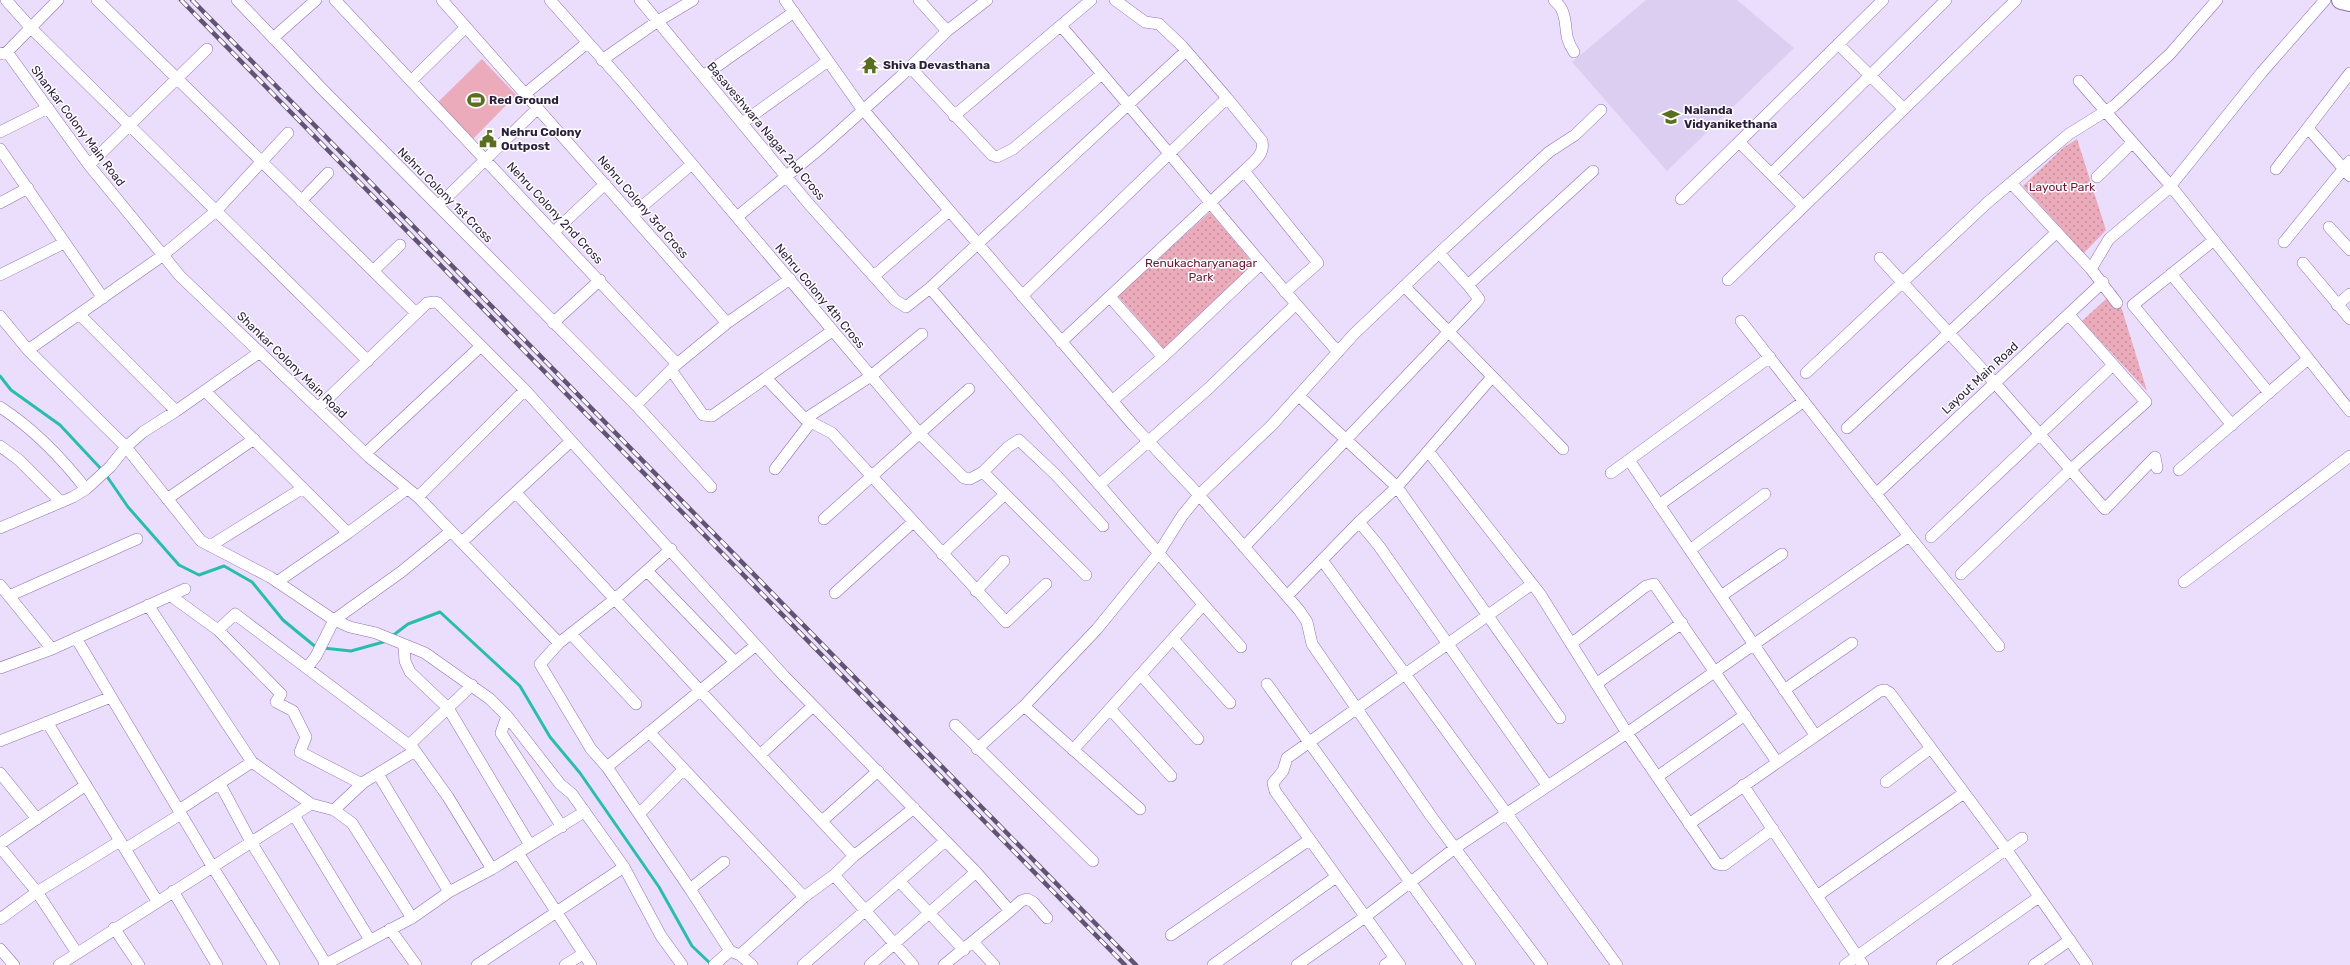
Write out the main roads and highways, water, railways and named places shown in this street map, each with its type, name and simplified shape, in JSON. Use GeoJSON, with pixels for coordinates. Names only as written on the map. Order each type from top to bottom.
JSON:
{"type":"FeatureCollection","features":[{"type":"Feature","properties":{"kind":"main road"},"geometry":{"type":"LineString","coordinates":[[2341,0],[2350,2]]}},
{"type":"Feature","properties":{"kind":"waterway"},"geometry":{"type":"LineString","coordinates":[[0,376],[11,390],[60,425],[103,471]]}},
{"type":"Feature","properties":{"kind":"waterway"},"geometry":{"type":"LineString","coordinates":[[106,475],[128,507],[179,565],[199,575],[224,566],[252,582],[283,620],[317,648]]}},
{"type":"Feature","properties":{"kind":"waterway"},"geometry":{"type":"LineString","coordinates":[[391,637],[408,624],[440,612],[520,686],[550,737],[580,773],[659,887],[692,946],[712,965]]}},
{"type":"Feature","properties":{"kind":"waterway"},"geometry":{"type":"LineString","coordinates":[[323,648],[351,651],[387,641]]}},
{"type":"Feature","properties":{"kind":"railway"},"geometry":{"type":"LineString","coordinates":[[181,0],[1125,965]]}},
{"type":"Feature","properties":{"kind":"railway"},"geometry":{"type":"LineString","coordinates":[[192,0],[1136,965]]}},
{"type":"Feature","properties":{"kind":"place","name":"Shiva Devasthana"},"geometry":{"type":"Point","coordinates":[870,65]}},
{"type":"Feature","properties":{"kind":"place","name":"Red Ground"},"geometry":{"type":"Point","coordinates":[476,100]}},
{"type":"Feature","properties":{"kind":"place","name":"Nalanda Vidyanikethana"},"geometry":{"type":"Point","coordinates":[1671,117]}},
{"type":"Feature","properties":{"kind":"place","name":"Nehru Colony Outpost"},"geometry":{"type":"Point","coordinates":[488,139]}},
{"type":"Feature","properties":{"kind":"park label","name":"Layout Park"},"geometry":{"type":"Point","coordinates":[2062,187]}},
{"type":"Feature","properties":{"kind":"park label","name":"Renukacharyanagar Park"},"geometry":{"type":"Point","coordinates":[1201,270]}}]}
